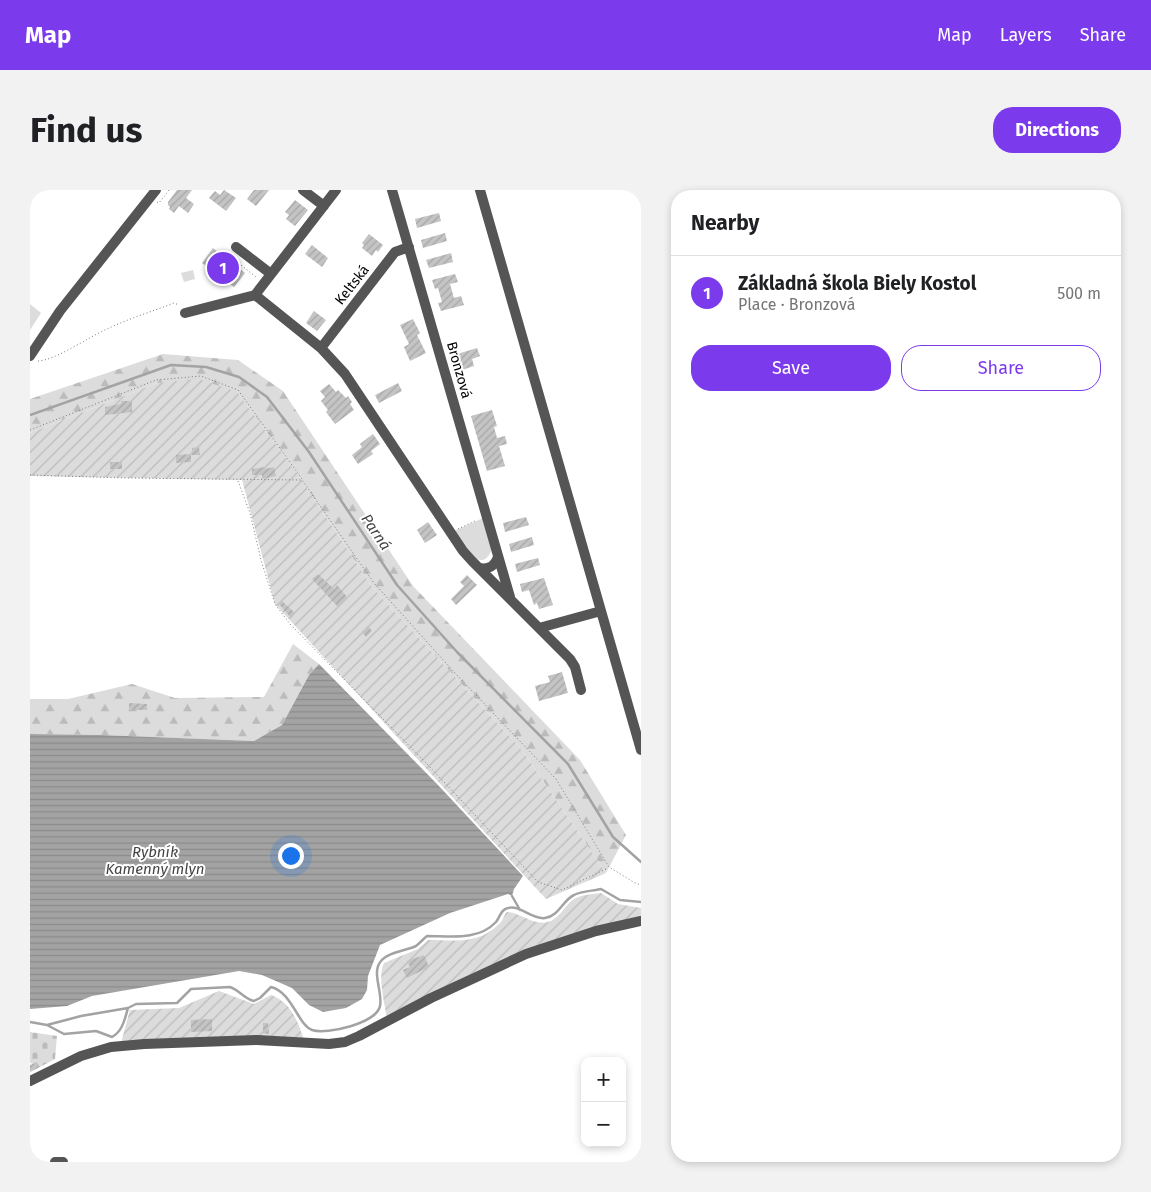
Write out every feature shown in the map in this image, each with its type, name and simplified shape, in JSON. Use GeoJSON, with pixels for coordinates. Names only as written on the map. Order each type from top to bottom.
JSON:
{"type":"FeatureCollection","features":[{"type":"Feature","properties":{"kind":"street"},"geometry":{"type":"LineString","coordinates":[[33,359],[60,311],[156,190]]}},
{"type":"Feature","properties":{"kind":"street"},"geometry":{"type":"LineString","coordinates":[[303,190],[324,206]]}},
{"type":"Feature","properties":{"kind":"street"},"geometry":{"type":"LineString","coordinates":[[185,313],[255,295],[336,190]]}},
{"type":"Feature","properties":{"kind":"street","name":"Bronzová"},"geometry":{"type":"LineString","coordinates":[[392,190],[511,600]]}},
{"type":"Feature","properties":{"kind":"street"},"geometry":{"type":"LineString","coordinates":[[480,190],[641,750]]}},
{"type":"Feature","properties":{"kind":"street"},"geometry":{"type":"LineString","coordinates":[[236,247],[271,274]]}},
{"type":"Feature","properties":{"kind":"street","name":"Keltská"},"geometry":{"type":"LineString","coordinates":[[321,348],[395,252],[409,247]]}},
{"type":"Feature","properties":{"kind":"street","name":"Bronzová"},"geometry":{"type":"LineString","coordinates":[[255,295],[321,348],[345,374],[463,551],[572,662],[581,690]]}},
{"type":"Feature","properties":{"kind":"street"},"geometry":{"type":"LineString","coordinates":[[479,568],[486,569],[492,566],[498,557]]}},
{"type":"Feature","properties":{"kind":"street"},"geometry":{"type":"LineString","coordinates":[[539,628],[601,611]]}},
{"type":"Feature","properties":{"kind":"street"},"geometry":{"type":"LineString","coordinates":[[30,1081],[81,1056],[111,1047],[258,1040],[329,1044],[345,1042],[526,954],[596,931],[641,921]]}},
{"type":"Feature","properties":{"kind":"street"},"geometry":{"type":"LineString","coordinates":[[55,1162],[63,1162]]}},
{"type":"Feature","properties":{"kind":"path"},"geometry":{"type":"LineString","coordinates":[[222,250],[260,280]]}},
{"type":"Feature","properties":{"kind":"path"},"geometry":{"type":"LineString","coordinates":[[33,359],[44,360],[55,356],[107,329],[174,304]]}},
{"type":"Feature","properties":{"kind":"path"},"geometry":{"type":"LineString","coordinates":[[30,430],[156,380],[201,376],[238,390],[374,583],[455,673],[556,778],[609,867],[641,885]]}},
{"type":"Feature","properties":{"kind":"path"},"geometry":{"type":"LineString","coordinates":[[30,475],[302,480]]}},
{"type":"Feature","properties":{"kind":"path"},"geometry":{"type":"LineString","coordinates":[[238,480],[250,513],[261,560],[275,604],[290,624],[428,765],[538,882],[562,890],[609,867]]}},
{"type":"Feature","properties":{"kind":"path"},"geometry":{"type":"LineString","coordinates":[[454,531],[484,518]]}},
{"type":"Feature","properties":{"kind":"green space"},"geometry":{"type":"Polygon","coordinates":[[[193,270],[195,279],[184,282],[181,273],[193,270]]]}},
{"type":"Feature","properties":{"kind":"green space"},"geometry":{"type":"Polygon","coordinates":[[[30,304],[41,313],[30,330],[30,304]]]}},
{"type":"Feature","properties":{"kind":"green space"},"geometry":{"type":"Polygon","coordinates":[[[163,354],[238,360],[283,391],[413,586],[580,760],[626,835],[606,873],[522,750],[372,587],[299,476],[237,392],[157,383],[30,433],[30,399],[163,354]]]}},
{"type":"Feature","properties":{"kind":"green space"},"geometry":{"type":"Polygon","coordinates":[[[199,379],[237,392],[299,476],[372,587],[522,750],[606,873],[546,899],[275,604],[242,480],[30,476],[30,433],[157,383],[199,379]]]}},
{"type":"Feature","properties":{"kind":"green space"},"geometry":{"type":"Polygon","coordinates":[[[483,518],[492,549],[487,557],[482,560],[477,559],[466,549],[454,531],[483,518]]]}},
{"type":"Feature","properties":{"kind":"green space"},"geometry":{"type":"Polygon","coordinates":[[[293,644],[319,664],[309,675],[282,725],[254,741],[30,734],[30,699],[68,699],[132,684],[175,698],[264,697],[293,644]]]}},
{"type":"Feature","properties":{"kind":"green space"},"geometry":{"type":"Polygon","coordinates":[[[601,893],[618,904],[641,908],[641,919],[592,930],[387,1019],[381,982],[384,963],[418,949],[428,940],[466,940],[483,935],[500,923],[507,912],[533,921],[548,922],[555,918],[574,899],[601,893]]]}},
{"type":"Feature","properties":{"kind":"green space"},"geometry":{"type":"Polygon","coordinates":[[[219,991],[254,1004],[271,995],[278,998],[293,1013],[304,1040],[121,1043],[130,1010],[179,1008],[219,991]]]}},
{"type":"Feature","properties":{"kind":"green space"},"geometry":{"type":"Polygon","coordinates":[[[30,1032],[57,1036],[55,1059],[40,1067],[37,1062],[32,1064],[30,1062],[30,1032]]]}},
{"type":"Feature","properties":{"kind":"water","name":"Rybník Kamenný mlyn"},"geometry":{"type":"Polygon","coordinates":[[[319,664],[438,785],[523,876],[514,889],[512,896],[508,894],[450,913],[380,945],[368,976],[367,990],[362,999],[346,1008],[323,1012],[309,1005],[292,988],[262,975],[239,971],[92,996],[67,1006],[30,1009],[30,734],[254,741],[282,725],[309,675],[319,664]]]}},
{"type":"Feature","properties":{"kind":"building"},"geometry":{"type":"Polygon","coordinates":[[[177,190],[192,190],[186,198],[194,204],[188,213],[179,206],[174,213],[169,209],[168,202],[177,190]]]}},
{"type":"Feature","properties":{"kind":"building"},"geometry":{"type":"Polygon","coordinates":[[[224,190],[236,198],[226,211],[209,198],[215,191],[220,195],[224,190]]]}},
{"type":"Feature","properties":{"kind":"building"},"geometry":{"type":"Polygon","coordinates":[[[254,190],[269,190],[256,206],[247,199],[254,190]]]}},
{"type":"Feature","properties":{"kind":"building"},"geometry":{"type":"Polygon","coordinates":[[[295,200],[308,210],[295,226],[286,219],[289,215],[285,212],[295,200]]]}},
{"type":"Feature","properties":{"kind":"building"},"geometry":{"type":"Polygon","coordinates":[[[439,213],[441,221],[417,228],[415,219],[439,213]]]}},
{"type":"Feature","properties":{"kind":"building"},"geometry":{"type":"Polygon","coordinates":[[[445,233],[447,241],[423,248],[421,240],[445,233]]]}},
{"type":"Feature","properties":{"kind":"building"},"geometry":{"type":"Polygon","coordinates":[[[369,234],[383,245],[372,256],[362,248],[364,245],[362,243],[369,234]]]}},
{"type":"Feature","properties":{"kind":"building"},"geometry":{"type":"Polygon","coordinates":[[[312,245],[328,258],[322,267],[305,254],[312,245]]]}},
{"type":"Feature","properties":{"kind":"building"},"geometry":{"type":"Polygon","coordinates":[[[213,248],[245,273],[234,287],[202,263],[213,248]]]}},
{"type":"Feature","properties":{"kind":"building"},"geometry":{"type":"Polygon","coordinates":[[[451,253],[453,262],[429,268],[426,260],[451,253]]]}},
{"type":"Feature","properties":{"kind":"building"},"geometry":{"type":"Polygon","coordinates":[[[455,274],[458,282],[450,284],[454,298],[461,296],[464,305],[441,311],[438,303],[442,302],[438,288],[435,289],[432,280],[455,274]]]}},
{"type":"Feature","properties":{"kind":"building"},"geometry":{"type":"Polygon","coordinates":[[[314,311],[326,320],[317,331],[306,323],[314,311]]]}},
{"type":"Feature","properties":{"kind":"building"},"geometry":{"type":"Polygon","coordinates":[[[413,319],[420,333],[417,335],[426,353],[410,361],[404,347],[409,344],[400,325],[413,319]]]}},
{"type":"Feature","properties":{"kind":"building"},"geometry":{"type":"Polygon","coordinates":[[[477,348],[480,356],[472,359],[474,366],[462,370],[460,362],[457,363],[454,355],[477,348]]]}},
{"type":"Feature","properties":{"kind":"building"},"geometry":{"type":"Polygon","coordinates":[[[398,383],[402,391],[379,403],[375,395],[398,383]]]}},
{"type":"Feature","properties":{"kind":"building"},"geometry":{"type":"Polygon","coordinates":[[[329,384],[336,392],[338,390],[346,398],[348,396],[354,410],[335,424],[321,401],[325,397],[320,391],[329,384]]]}},
{"type":"Feature","properties":{"kind":"building"},"geometry":{"type":"Polygon","coordinates":[[[121,401],[132,401],[132,412],[105,415],[105,407],[121,404],[121,401]]]}},
{"type":"Feature","properties":{"kind":"building"},"geometry":{"type":"Polygon","coordinates":[[[492,410],[497,426],[494,427],[497,438],[505,436],[507,444],[499,446],[505,466],[487,471],[471,416],[492,410]]]}},
{"type":"Feature","properties":{"kind":"building"},"geometry":{"type":"Polygon","coordinates":[[[373,434],[380,444],[371,451],[373,454],[358,464],[352,455],[362,447],[360,444],[373,434]]]}},
{"type":"Feature","properties":{"kind":"building"},"geometry":{"type":"Polygon","coordinates":[[[199,447],[200,455],[192,455],[192,448],[199,447]]]}},
{"type":"Feature","properties":{"kind":"building"},"geometry":{"type":"Polygon","coordinates":[[[191,454],[191,462],[176,463],[176,455],[191,454]]]}},
{"type":"Feature","properties":{"kind":"building"},"geometry":{"type":"Polygon","coordinates":[[[110,462],[122,462],[122,469],[110,469],[110,462]]]}},
{"type":"Feature","properties":{"kind":"building"},"geometry":{"type":"Polygon","coordinates":[[[265,467],[265,469],[274,467],[276,476],[262,479],[262,475],[252,475],[252,469],[265,467]]]}},
{"type":"Feature","properties":{"kind":"building"},"geometry":{"type":"Polygon","coordinates":[[[526,517],[529,525],[505,532],[503,523],[526,517]]]}},
{"type":"Feature","properties":{"kind":"building"},"geometry":{"type":"Polygon","coordinates":[[[428,522],[437,535],[425,543],[417,530],[428,522]]]}},
{"type":"Feature","properties":{"kind":"building"},"geometry":{"type":"Polygon","coordinates":[[[532,537],[534,545],[511,552],[509,544],[532,537]]]}},
{"type":"Feature","properties":{"kind":"building"},"geometry":{"type":"Polygon","coordinates":[[[538,558],[540,565],[517,572],[515,564],[538,558]]]}},
{"type":"Feature","properties":{"kind":"building"},"geometry":{"type":"Polygon","coordinates":[[[318,574],[334,589],[337,585],[347,597],[338,607],[312,579],[318,574]]]}},
{"type":"Feature","properties":{"kind":"building"},"geometry":{"type":"Polygon","coordinates":[[[467,575],[477,585],[456,605],[451,599],[464,586],[460,582],[467,575]]]}},
{"type":"Feature","properties":{"kind":"building"},"geometry":{"type":"Polygon","coordinates":[[[544,578],[553,605],[539,609],[537,603],[534,605],[529,590],[522,592],[520,584],[544,578]]]}},
{"type":"Feature","properties":{"kind":"building"},"geometry":{"type":"Polygon","coordinates":[[[282,601],[295,613],[291,618],[279,604],[282,601]]]}},
{"type":"Feature","properties":{"kind":"building"},"geometry":{"type":"Polygon","coordinates":[[[368,626],[372,631],[366,637],[362,632],[368,626]]]}},
{"type":"Feature","properties":{"kind":"building"},"geometry":{"type":"Polygon","coordinates":[[[562,672],[568,693],[539,701],[535,686],[550,682],[548,676],[562,672]]]}},
{"type":"Feature","properties":{"kind":"building"},"geometry":{"type":"Polygon","coordinates":[[[129,703],[147,704],[147,710],[129,710],[129,703]]]}},
{"type":"Feature","properties":{"kind":"building"},"geometry":{"type":"Polygon","coordinates":[[[424,955],[429,967],[407,978],[403,970],[410,967],[407,961],[424,955]]]}},
{"type":"Feature","properties":{"kind":"building"},"geometry":{"type":"Polygon","coordinates":[[[212,1019],[212,1031],[191,1032],[191,1020],[212,1019]]]}},
{"type":"Feature","properties":{"kind":"building"},"geometry":{"type":"Polygon","coordinates":[[[263,1023],[268,1023],[269,1034],[263,1033],[263,1023]]]}},
{"type":"Feature","properties":{"kind":"building"},"geometry":{"type":"Polygon","coordinates":[[[37,1062],[40,1067],[30,1072],[30,1065],[37,1062]]]}},
{"type":"Feature","properties":{"kind":"waterway","name":"Parná"},"geometry":{"type":"LineString","coordinates":[[30,415],[171,365],[206,367],[239,377],[267,397],[309,452],[397,585],[457,652],[568,764],[613,837],[641,862]]}},
{"type":"Feature","properties":{"kind":"waterway"},"geometry":{"type":"LineString","coordinates":[[30,1022],[47,1025],[81,1016],[128,1008],[136,1004],[177,1003],[191,989],[230,987],[254,1001],[271,987],[278,990],[290,1001],[307,1027],[312,1030],[329,1031],[361,1022],[377,1012],[380,1006],[377,971],[381,961],[392,954],[416,946],[427,936],[455,937],[473,935],[489,928],[496,922],[502,912],[508,908],[517,909],[540,918],[550,917],[570,897],[601,889],[620,900],[641,902]]}},
{"type":"Feature","properties":{"kind":"waterway"},"geometry":{"type":"LineString","coordinates":[[512,896],[520,910]]}},
{"type":"Feature","properties":{"kind":"waterway"},"geometry":{"type":"LineString","coordinates":[[47,1025],[64,1034],[96,1031],[112,1037],[121,1028],[128,1008]]}},
{"type":"Feature","properties":{"kind":"place","name":"Základná škola Biely Kostol"},"geometry":{"type":"Point","coordinates":[223,268]}}]}
